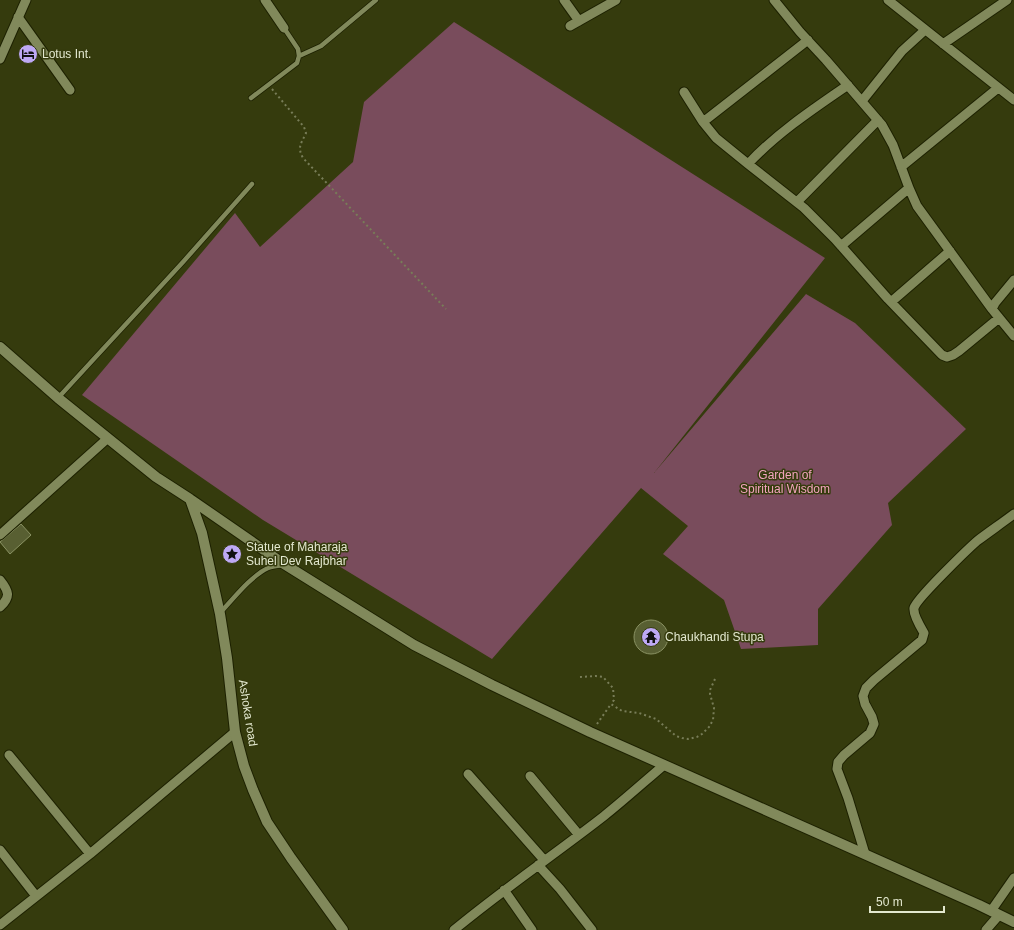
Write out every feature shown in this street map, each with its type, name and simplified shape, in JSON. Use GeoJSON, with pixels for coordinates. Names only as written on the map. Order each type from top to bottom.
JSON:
{"type":"FeatureCollection","features":[{"type":"Feature","properties":{"kind":"street"},"geometry":{"type":"LineString","coordinates":[[0,59],[26,0]]}},
{"type":"Feature","properties":{"kind":"street"},"geometry":{"type":"LineString","coordinates":[[265,0],[284,28]]}},
{"type":"Feature","properties":{"kind":"street"},"geometry":{"type":"LineString","coordinates":[[564,0],[579,21]]}},
{"type":"Feature","properties":{"kind":"street"},"geometry":{"type":"LineString","coordinates":[[570,26],[616,0]]}},
{"type":"Feature","properties":{"kind":"street"},"geometry":{"type":"LineString","coordinates":[[774,0],[882,125],[893,145],[917,206],[999,318],[1014,336]]}},
{"type":"Feature","properties":{"kind":"street"},"geometry":{"type":"LineString","coordinates":[[888,0],[1014,100]]}},
{"type":"Feature","properties":{"kind":"street"},"geometry":{"type":"LineString","coordinates":[[943,44],[1007,0]]}},
{"type":"Feature","properties":{"kind":"street"},"geometry":{"type":"LineString","coordinates":[[18,17],[70,90]]}},
{"type":"Feature","properties":{"kind":"street"},"geometry":{"type":"LineString","coordinates":[[862,101],[902,51],[925,30]]}},
{"type":"Feature","properties":{"kind":"street"},"geometry":{"type":"LineString","coordinates":[[703,122],[808,40]]}},
{"type":"Feature","properties":{"kind":"street"},"geometry":{"type":"LineString","coordinates":[[748,164],[778,135],[848,85]]}},
{"type":"Feature","properties":{"kind":"street"},"geometry":{"type":"LineString","coordinates":[[901,167],[998,88]]}},
{"type":"Feature","properties":{"kind":"street"},"geometry":{"type":"LineString","coordinates":[[684,92],[703,122],[716,138],[804,208],[942,355],[947,357],[953,355],[999,318]]}},
{"type":"Feature","properties":{"kind":"street"},"geometry":{"type":"LineString","coordinates":[[797,202],[878,120]]}},
{"type":"Feature","properties":{"kind":"street"},"geometry":{"type":"LineString","coordinates":[[841,246],[909,188]]}},
{"type":"Feature","properties":{"kind":"street"},"geometry":{"type":"LineString","coordinates":[[891,302],[950,251]]}},
{"type":"Feature","properties":{"kind":"street"},"geometry":{"type":"LineString","coordinates":[[992,308],[1014,280]]}},
{"type":"Feature","properties":{"kind":"street"},"geometry":{"type":"LineString","coordinates":[[0,346],[58,398],[156,477],[284,564],[414,645],[492,685],[590,732],[1014,922]]}},
{"type":"Feature","properties":{"kind":"street"},"geometry":{"type":"LineString","coordinates":[[0,535],[108,438]]}},
{"type":"Feature","properties":{"kind":"street","name":"Ashoka road"},"geometry":{"type":"LineString","coordinates":[[190,499],[202,533],[220,614],[227,658],[235,732],[244,766],[267,822],[290,858],[343,930]]}},
{"type":"Feature","properties":{"kind":"street"},"geometry":{"type":"LineString","coordinates":[[864,854],[848,798],[837,769],[838,762],[844,754],[870,733],[874,724],[863,696],[866,688],[922,640],[924,633],[915,614],[914,608],[929,588],[976,542],[1014,514]]}},
{"type":"Feature","properties":{"kind":"street"},"geometry":{"type":"LineString","coordinates":[[0,580],[6,588],[8,594],[6,601],[0,608]]}},
{"type":"Feature","properties":{"kind":"street"},"geometry":{"type":"LineString","coordinates":[[0,925],[90,854],[235,732]]}},
{"type":"Feature","properties":{"kind":"street"},"geometry":{"type":"LineString","coordinates":[[9,755],[90,854]]}},
{"type":"Feature","properties":{"kind":"street"},"geometry":{"type":"LineString","coordinates":[[454,930],[504,890],[579,835],[631,794],[664,765]]}},
{"type":"Feature","properties":{"kind":"street"},"geometry":{"type":"LineString","coordinates":[[468,774],[541,863],[592,930]]}},
{"type":"Feature","properties":{"kind":"street"},"geometry":{"type":"LineString","coordinates":[[530,776],[579,835]]}},
{"type":"Feature","properties":{"kind":"street"},"geometry":{"type":"LineString","coordinates":[[0,850],[36,896]]}},
{"type":"Feature","properties":{"kind":"street"},"geometry":{"type":"LineString","coordinates":[[986,930],[1014,878]]}},
{"type":"Feature","properties":{"kind":"street"},"geometry":{"type":"LineString","coordinates":[[504,890],[532,930]]}},
{"type":"Feature","properties":{"kind":"lane"},"geometry":{"type":"LineString","coordinates":[[299,56],[321,46],[376,0]]}},
{"type":"Feature","properties":{"kind":"lane"},"geometry":{"type":"LineString","coordinates":[[251,98],[296,62],[299,56],[298,49],[284,28]]}},
{"type":"Feature","properties":{"kind":"lane"},"geometry":{"type":"LineString","coordinates":[[58,398],[183,262],[252,184]]}},
{"type":"Feature","properties":{"kind":"lane"},"geometry":{"type":"LineString","coordinates":[[220,614],[254,577],[268,568],[284,564]]}},
{"type":"Feature","properties":{"kind":"path"},"geometry":{"type":"LineString","coordinates":[[268,85],[304,127],[306,133],[300,146],[300,152],[303,158],[446,309]]}},
{"type":"Feature","properties":{"kind":"path"},"geometry":{"type":"LineString","coordinates":[[580,677],[603,677],[613,688],[614,700],[590,732]]}},
{"type":"Feature","properties":{"kind":"path"},"geometry":{"type":"LineString","coordinates":[[611,704],[622,710],[640,713],[656,719],[676,736],[688,739],[697,737],[709,727],[713,720],[714,708],[710,690],[715,679]]}},
{"type":"Feature","properties":{"kind":"green space","name":"Garden of Spiritual Wisdom"},"geometry":{"type":"Polygon","coordinates":[[[454,22],[825,258],[654,473],[806,294],[855,323],[966,429],[888,503],[892,525],[818,609],[818,645],[741,649],[724,600],[663,554],[688,526],[641,488],[492,659],[263,520],[82,395],[235,213],[260,247],[353,162],[364,102],[454,22]]]}},
{"type":"Feature","properties":{"kind":"building"},"geometry":{"type":"Polygon","coordinates":[[[21,524],[31,535],[10,554],[0,542],[21,524]]]}},
{"type":"Feature","properties":{"kind":"building","name":"Chaukhandi Stupa"},"geometry":{"type":"Polygon","coordinates":[[[648,620],[654,620],[658,621],[665,627],[668,637],[667,644],[661,651],[654,654],[648,654],[644,653],[637,647],[634,640],[634,634],[635,630],[641,623],[648,620]]]}},
{"type":"Feature","properties":{"kind":"place","name":"Lotus Int."},"geometry":{"type":"Point","coordinates":[28,54]}},
{"type":"Feature","properties":{"kind":"place","name":"Statue of Maharaja Suhel Dev Rajbhar"},"geometry":{"type":"Point","coordinates":[232,554]}},
{"type":"Feature","properties":{"kind":"place","name":"Chaukhandi Stupa"},"geometry":{"type":"Point","coordinates":[651,637]}}]}
